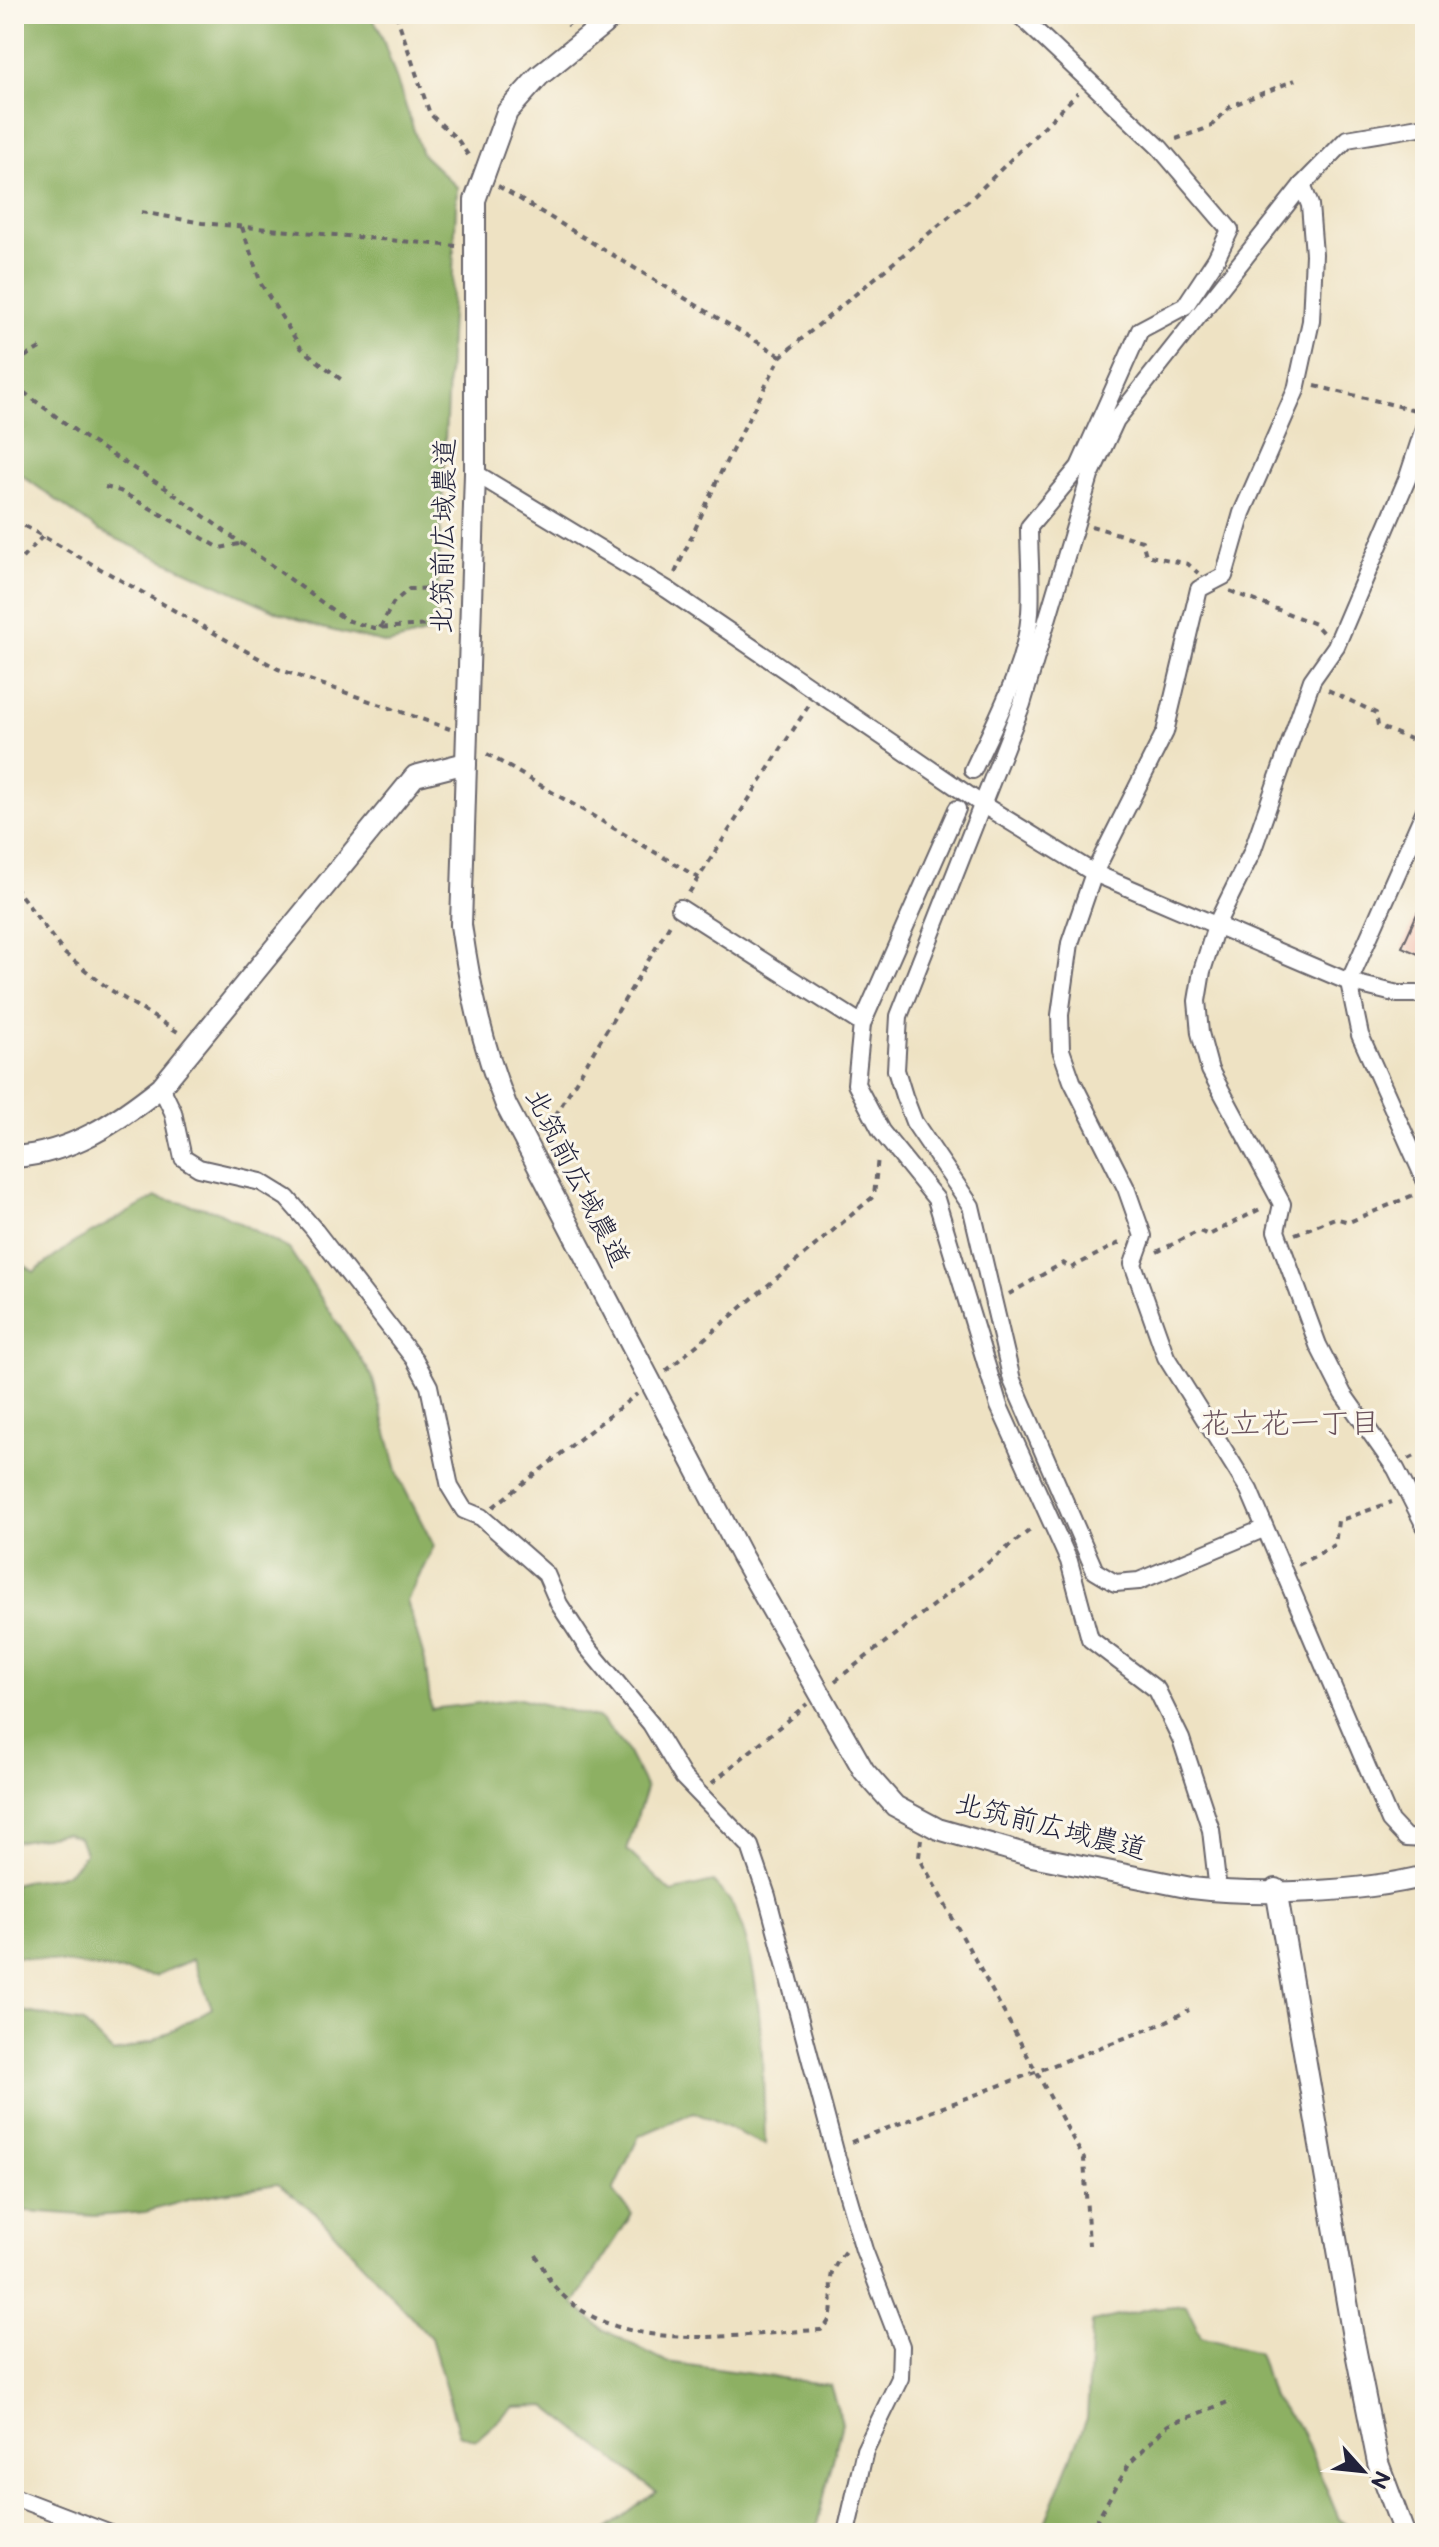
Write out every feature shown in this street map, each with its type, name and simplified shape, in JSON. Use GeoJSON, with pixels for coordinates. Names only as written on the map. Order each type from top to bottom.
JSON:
{"type":"FeatureCollection","features":[{"type":"Feature","properties":{"kind":"street","name":"北筑前広域農道"},"geometry":{"type":"LineString","coordinates":[[616,14],[539,76],[507,112],[481,176],[475,200],[475,473],[461,925],[472,999],[486,1056],[531,1155],[741,1555],[822,1692],[864,1771],[895,1806],[923,1821],[1032,1856],[1218,1891],[1358,1888],[1425,1876]]}},
{"type":"Feature","properties":{"kind":"street"},"geometry":{"type":"LineString","coordinates":[[973,770],[1004,704],[1024,642],[1030,615],[1029,527],[1079,467],[1140,330],[1185,306],[1216,259],[1230,230],[1160,148],[1018,14]]}},
{"type":"Feature","properties":{"kind":"street"},"geometry":{"type":"LineString","coordinates":[[1263,1529],[1139,1581],[1115,1583],[1095,1571],[1012,1380],[971,1206],[914,1122],[896,1070],[899,1016],[980,803],[1022,704],[1090,476],[1116,420],[1302,185],[1347,139],[1425,126]]}},
{"type":"Feature","properties":{"kind":"street"},"geometry":{"type":"LineString","coordinates":[[1302,185],[1310,205],[1314,254],[1311,321],[1298,381],[1242,513],[1224,576],[1199,589],[1165,732],[1094,873],[1070,943],[1060,1015],[1061,1050],[1072,1081],[1126,1188],[1143,1236],[1133,1264],[1166,1357],[1249,1490],[1263,1529],[1390,1821],[1406,1838],[1425,1839]]}},
{"type":"Feature","properties":{"kind":"street"},"geometry":{"type":"LineString","coordinates":[[1425,425],[1408,477],[1336,646],[1312,680],[1252,852],[1217,923],[1202,971],[1197,1001],[1200,1033],[1210,1070],[1282,1204],[1276,1231],[1324,1357],[1343,1394],[1396,1469],[1425,1526]]}},
{"type":"Feature","properties":{"kind":"street"},"geometry":{"type":"LineString","coordinates":[[475,473],[668,590],[980,803],[1094,873],[1349,982],[1398,994],[1425,994]]}},
{"type":"Feature","properties":{"kind":"street"},"geometry":{"type":"LineString","coordinates":[[14,1157],[41,1155],[113,1126],[161,1087],[415,776],[467,748]]}},
{"type":"Feature","properties":{"kind":"street"},"geometry":{"type":"LineString","coordinates":[[957,809],[862,1024],[856,1084],[881,1131],[936,1199],[999,1406],[1069,1561],[1090,1639],[1157,1690],[1181,1739],[1211,1830],[1218,1891]]}},
{"type":"Feature","properties":{"kind":"street"},"geometry":{"type":"LineString","coordinates":[[1425,810],[1349,982],[1360,1035],[1425,1180]]}},
{"type":"Feature","properties":{"kind":"street"},"geometry":{"type":"LineString","coordinates":[[680,908],[862,1024]]}},
{"type":"Feature","properties":{"kind":"street"},"geometry":{"type":"LineString","coordinates":[[161,1087],[173,1112],[183,1158],[199,1168],[261,1182],[287,1198],[415,1360],[429,1386],[450,1487],[464,1510],[481,1517],[546,1574],[559,1604],[587,1647],[651,1724],[683,1777],[750,1846],[767,1896],[834,2149],[862,2241],[901,2346],[900,2378],[865,2450],[846,2533]]}},
{"type":"Feature","properties":{"kind":"street"},"geometry":{"type":"LineString","coordinates":[[902,1157],[923,1136]]}},
{"type":"Feature","properties":{"kind":"street"},"geometry":{"type":"LineString","coordinates":[[1276,1889],[1353,2337],[1378,2463],[1404,2533]]}},
{"type":"Feature","properties":{"kind":"street"},"geometry":{"type":"LineString","coordinates":[[14,2497],[108,2533]]}},
{"type":"Feature","properties":{"kind":"path"},"geometry":{"type":"LineString","coordinates":[[396,14],[430,114],[458,140],[481,176],[781,356]]}},
{"type":"Feature","properties":{"kind":"path"},"geometry":{"type":"LineString","coordinates":[[1160,148],[1190,132],[1210,127],[1231,106],[1295,80]]}},
{"type":"Feature","properties":{"kind":"path"},"geometry":{"type":"LineString","coordinates":[[668,590],[721,472],[781,356],[974,196],[1088,82]]}},
{"type":"Feature","properties":{"kind":"path"},"geometry":{"type":"LineString","coordinates":[[141,212],[242,227],[474,248]]}},
{"type":"Feature","properties":{"kind":"path"},"geometry":{"type":"LineString","coordinates":[[242,227],[261,284],[301,348],[343,381]]}},
{"type":"Feature","properties":{"kind":"path"},"geometry":{"type":"LineString","coordinates":[[14,363],[45,345]]}},
{"type":"Feature","properties":{"kind":"path"},"geometry":{"type":"LineString","coordinates":[[1298,381],[1425,413]]}},
{"type":"Feature","properties":{"kind":"path"},"geometry":{"type":"LineString","coordinates":[[14,385],[244,543],[346,620],[380,628],[470,624]]}},
{"type":"Feature","properties":{"kind":"path"},"geometry":{"type":"LineString","coordinates":[[105,487],[120,491],[220,548],[244,543]]}},
{"type":"Feature","properties":{"kind":"path"},"geometry":{"type":"LineString","coordinates":[[14,520],[278,669],[467,748],[482,751],[699,878]]}},
{"type":"Feature","properties":{"kind":"path"},"geometry":{"type":"LineString","coordinates":[[14,567],[43,536]]}},
{"type":"Feature","properties":{"kind":"path"},"geometry":{"type":"LineString","coordinates":[[380,628],[393,603],[409,589],[430,586],[471,590]]}},
{"type":"Feature","properties":{"kind":"path"},"geometry":{"type":"LineString","coordinates":[[1312,680],[1376,713],[1378,726],[1425,745]]}},
{"type":"Feature","properties":{"kind":"path"},"geometry":{"type":"LineString","coordinates":[[14,886],[64,953],[109,989],[198,1042]]}},
{"type":"Feature","properties":{"kind":"path"},"geometry":{"type":"LineString","coordinates":[[481,1517],[652,1382],[874,1196],[881,1131]]}},
{"type":"Feature","properties":{"kind":"path"},"geometry":{"type":"LineString","coordinates":[[1276,1231],[1300,1235],[1335,1218],[1349,1222],[1425,1189]]}},
{"type":"Feature","properties":{"kind":"path"},"geometry":{"type":"LineString","coordinates":[[1133,1264],[1199,1231],[1209,1235],[1256,1209],[1282,1204]]}},
{"type":"Feature","properties":{"kind":"path"},"geometry":{"type":"LineString","coordinates":[[993,1303],[1063,1263],[1071,1268],[1113,1244],[1143,1236]]}},
{"type":"Feature","properties":{"kind":"path"},"geometry":{"type":"LineString","coordinates":[[1282,1573],[1335,1545],[1338,1521],[1410,1496]]}},
{"type":"Feature","properties":{"kind":"path"},"geometry":{"type":"LineString","coordinates":[[700,1792],[822,1692],[1048,1516]]}},
{"type":"Feature","properties":{"kind":"path"},"geometry":{"type":"LineString","coordinates":[[923,1821],[919,1857],[1084,2159],[1089,2245]]}},
{"type":"Feature","properties":{"kind":"path"},"geometry":{"type":"LineString","coordinates":[[834,2149],[1159,2025],[1189,2010]]}},
{"type":"Feature","properties":{"kind":"path"},"geometry":{"type":"LineString","coordinates":[[536,2255],[554,2286],[584,2312],[626,2331],[658,2337],[821,2330],[828,2324],[832,2313],[832,2274],[845,2251],[862,2241]]}},
{"type":"Feature","properties":{"kind":"path"},"geometry":{"type":"LineString","coordinates":[[1089,2533],[1130,2463],[1168,2425],[1228,2402]]}},
{"type":"Feature","properties":{"kind":"green space"},"geometry":{"type":"Polygon","coordinates":[[[14,14],[369,14],[379,28],[422,154],[457,187],[436,631],[388,644],[322,628],[278,612],[99,531],[20,474],[14,465],[14,14]]]}},
{"type":"Feature","properties":{"kind":"green space"},"geometry":{"type":"Polygon","coordinates":[[[156,1197],[217,1211],[289,1249],[372,1376],[399,1478],[434,1546],[407,1601],[425,1661],[431,1709],[520,1698],[601,1719],[625,1747],[646,1788],[627,1850],[671,1892],[713,1882],[733,1906],[751,1959],[756,1990],[765,2145],[694,2112],[639,2136],[613,2191],[632,2214],[574,2304],[602,2329],[667,2362],[830,2385],[842,2423],[815,2533],[601,2533],[656,2492],[546,2406],[514,2407],[476,2440],[459,2434],[431,2338],[315,2212],[277,2184],[199,2197],[145,2212],[95,2216],[14,2210],[14,2015],[22,2011],[83,2023],[113,2053],[153,2041],[212,2008],[193,1959],[155,1976],[14,1956],[14,1884],[62,1875],[70,1871],[85,1853],[79,1837],[65,1833],[14,1842],[14,1258],[34,1272],[75,1242],[156,1197]]]}},
{"type":"Feature","properties":{"kind":"green space"},"geometry":{"type":"Polygon","coordinates":[[[1186,2305],[1201,2337],[1258,2352],[1272,2397],[1301,2429],[1339,2519],[1359,2533],[1041,2533],[1087,2418],[1092,2322],[1152,2308],[1186,2305]]]}},
{"type":"Feature","properties":{"kind":"building"},"geometry":{"type":"Polygon","coordinates":[[[1425,896],[1425,957],[1402,947],[1425,896]]]}},
{"type":"Feature","properties":{"kind":"district","name":"花立花一丁目"},"geometry":{"type":"Point","coordinates":[1290,1424]}}]}
